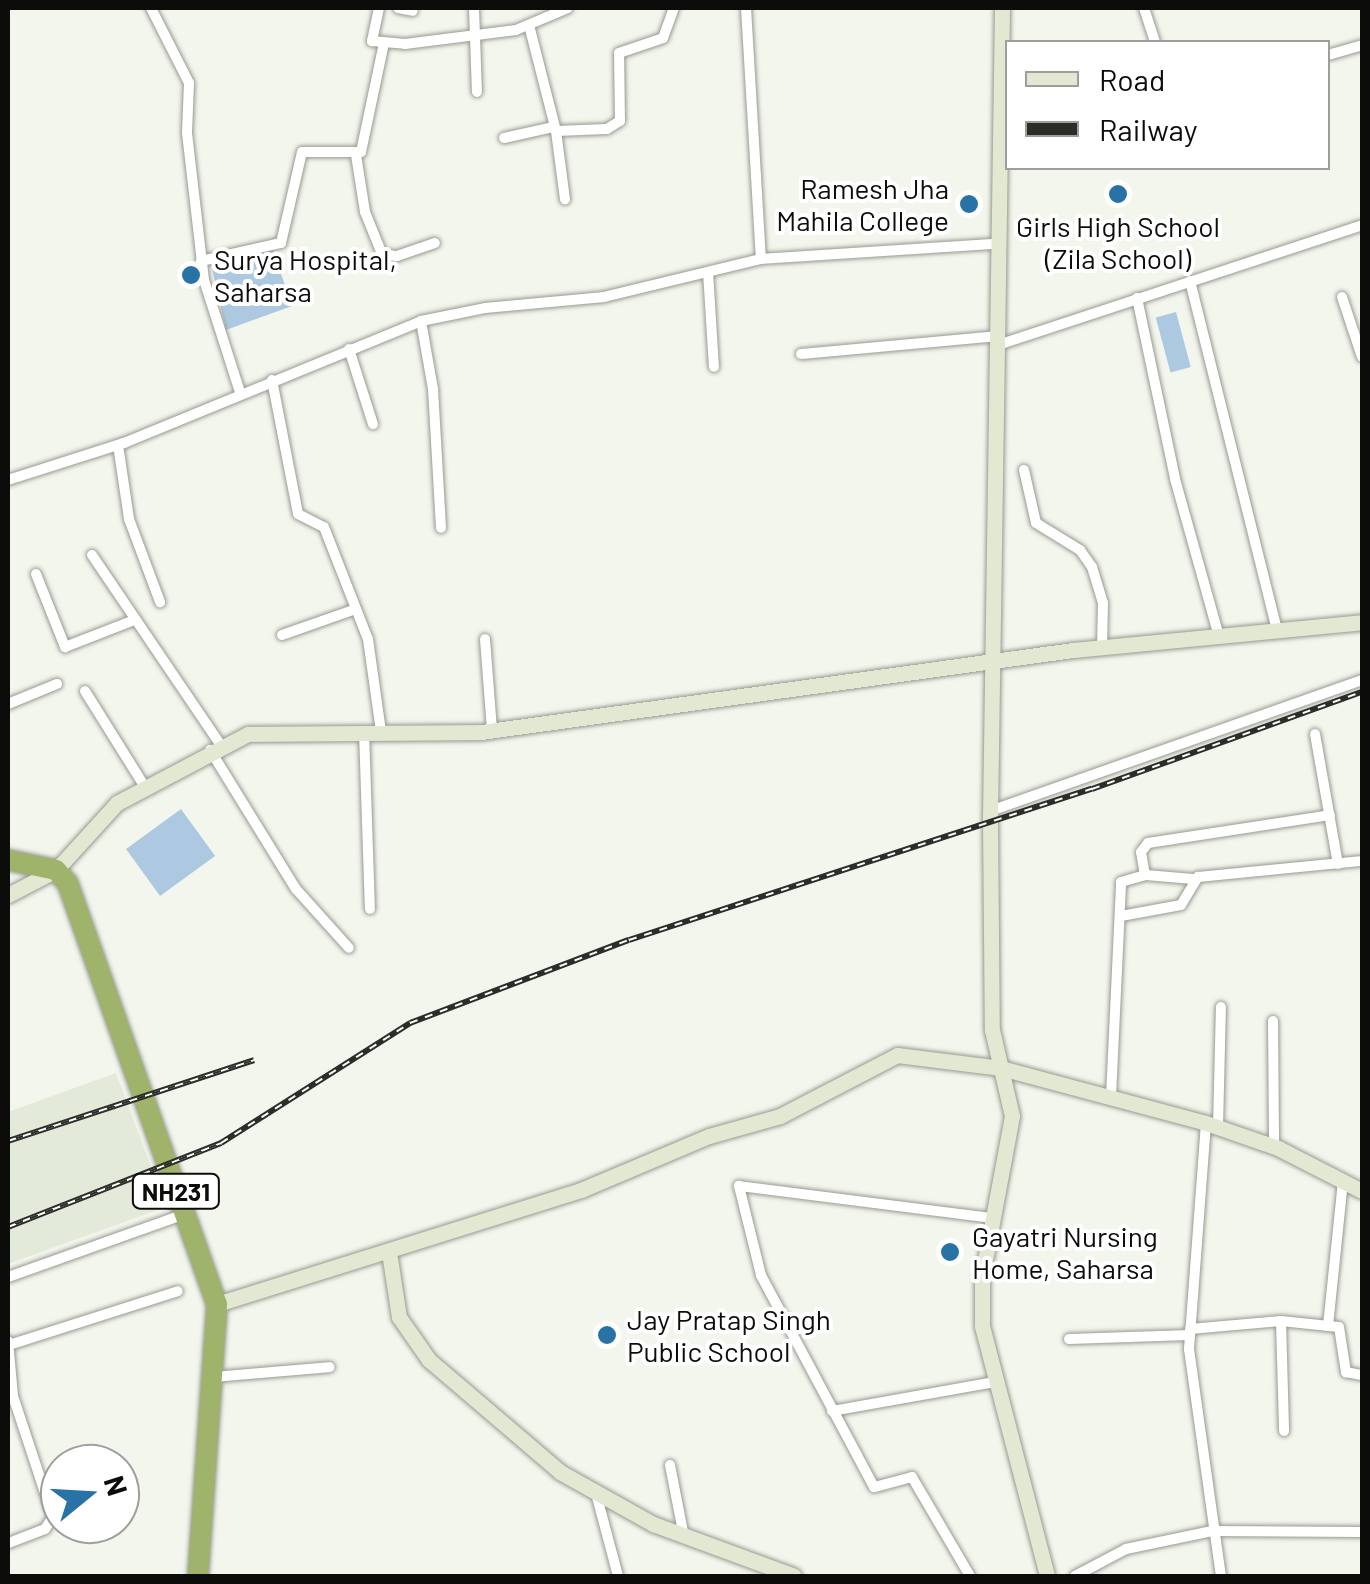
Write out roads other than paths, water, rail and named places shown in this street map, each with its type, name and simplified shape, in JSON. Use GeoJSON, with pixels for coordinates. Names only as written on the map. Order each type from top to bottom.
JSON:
{"type":"FeatureCollection","features":[{"type":"Feature","properties":{"kind":"highway"},"geometry":{"type":"LineString","coordinates":[[8,860],[56,870]]}},
{"type":"Feature","properties":{"kind":"highway","name":"NH231"},"geometry":{"type":"LineString","coordinates":[[56,870],[68,884],[218,1304],[198,1576]]}},
{"type":"Feature","properties":{"kind":"main road"},"geometry":{"type":"LineString","coordinates":[[1002,8],[994,244],[1001,340],[990,812],[992,1030],[1012,1116],[992,1218],[982,1326],[1046,1576]]}},
{"type":"Feature","properties":{"kind":"main road"},"geometry":{"type":"LineString","coordinates":[[8,894],[56,870],[80,836],[145,786],[215,747],[248,734],[492,731],[1102,647],[1362,622]]}},
{"type":"Feature","properties":{"kind":"main road"},"geometry":{"type":"LineString","coordinates":[[218,1304],[389,1252],[780,1116],[897,1056],[1001,1068],[1212,1125],[1274,1146],[1362,1190]]}},
{"type":"Feature","properties":{"kind":"main road"},"geometry":{"type":"LineString","coordinates":[[389,1252],[400,1317],[429,1360],[596,1497],[753,1569],[794,1576]]}},
{"type":"Feature","properties":{"kind":"street"},"geometry":{"type":"LineString","coordinates":[[150,8],[189,83],[201,260],[240,392]]}},
{"type":"Feature","properties":{"kind":"street"},"geometry":{"type":"LineString","coordinates":[[379,8],[370,37],[384,43],[476,38],[533,24],[568,8]]}},
{"type":"Feature","properties":{"kind":"street"},"geometry":{"type":"LineString","coordinates":[[398,8],[413,11]]}},
{"type":"Feature","properties":{"kind":"street"},"geometry":{"type":"LineString","coordinates":[[474,8],[477,92]]}},
{"type":"Feature","properties":{"kind":"street"},"geometry":{"type":"LineString","coordinates":[[532,8],[565,199]]}},
{"type":"Feature","properties":{"kind":"street"},"geometry":{"type":"LineString","coordinates":[[504,138],[555,129],[616,126],[616,58],[631,46],[663,38],[674,8]]}},
{"type":"Feature","properties":{"kind":"street"},"geometry":{"type":"LineString","coordinates":[[746,8],[762,258]]}},
{"type":"Feature","properties":{"kind":"street"},"geometry":{"type":"LineString","coordinates":[[1144,8],[1154,40]]}},
{"type":"Feature","properties":{"kind":"street"},"geometry":{"type":"LineString","coordinates":[[201,260],[284,240],[302,152],[356,155],[364,148],[384,43]]}},
{"type":"Feature","properties":{"kind":"street"},"geometry":{"type":"LineString","coordinates":[[1330,54],[1362,45]]}},
{"type":"Feature","properties":{"kind":"street"},"geometry":{"type":"LineString","coordinates":[[356,155],[365,212],[382,254],[390,258],[435,243]]}},
{"type":"Feature","properties":{"kind":"street"},"geometry":{"type":"LineString","coordinates":[[801,354],[1001,340],[1362,224]]}},
{"type":"Feature","properties":{"kind":"street"},"geometry":{"type":"LineString","coordinates":[[8,480],[118,445],[421,321],[485,308],[604,297],[762,258],[994,244]]}},
{"type":"Feature","properties":{"kind":"street"},"geometry":{"type":"LineString","coordinates":[[708,272],[714,367]]}},
{"type":"Feature","properties":{"kind":"street"},"geometry":{"type":"LineString","coordinates":[[1190,281],[1278,632]]}},
{"type":"Feature","properties":{"kind":"street"},"geometry":{"type":"LineString","coordinates":[[1342,297],[1362,357]]}},
{"type":"Feature","properties":{"kind":"street"},"geometry":{"type":"LineString","coordinates":[[1137,298],[1175,479],[1219,637]]}},
{"type":"Feature","properties":{"kind":"street"},"geometry":{"type":"LineString","coordinates":[[421,321],[433,388],[441,528]]}},
{"type":"Feature","properties":{"kind":"street"},"geometry":{"type":"LineString","coordinates":[[350,350],[373,424]]}},
{"type":"Feature","properties":{"kind":"street"},"geometry":{"type":"LineString","coordinates":[[272,380],[298,514],[324,527],[356,608],[372,654],[381,732]]}},
{"type":"Feature","properties":{"kind":"street"},"geometry":{"type":"LineString","coordinates":[[118,445],[129,519],[160,602]]}},
{"type":"Feature","properties":{"kind":"street"},"geometry":{"type":"LineString","coordinates":[[1024,470],[1036,522],[1080,550],[1092,567],[1103,603],[1102,647]]}},
{"type":"Feature","properties":{"kind":"street"},"geometry":{"type":"LineString","coordinates":[[92,555],[215,747],[296,890],[349,948]]}},
{"type":"Feature","properties":{"kind":"street"},"geometry":{"type":"LineString","coordinates":[[36,574],[64,647],[132,621]]}},
{"type":"Feature","properties":{"kind":"street"},"geometry":{"type":"LineString","coordinates":[[282,636],[356,608]]}},
{"type":"Feature","properties":{"kind":"street"},"geometry":{"type":"LineString","coordinates":[[485,639],[492,731]]}},
{"type":"Feature","properties":{"kind":"street"},"geometry":{"type":"LineString","coordinates":[[990,812],[1362,680]]}},
{"type":"Feature","properties":{"kind":"street"},"geometry":{"type":"LineString","coordinates":[[8,704],[58,684]]}},
{"type":"Feature","properties":{"kind":"street"},"geometry":{"type":"LineString","coordinates":[[84,691],[145,786]]}},
{"type":"Feature","properties":{"kind":"street"},"geometry":{"type":"LineString","coordinates":[[364,731],[370,908]]}},
{"type":"Feature","properties":{"kind":"street"},"geometry":{"type":"LineString","coordinates":[[1315,734],[1338,864]]}},
{"type":"Feature","properties":{"kind":"street"},"geometry":{"type":"LineString","coordinates":[[1145,875],[1142,852],[1148,843],[1330,815]]}},
{"type":"Feature","properties":{"kind":"street"},"geometry":{"type":"LineString","coordinates":[[1111,1097],[1120,882],[1145,875],[1194,879],[1362,861]]}},
{"type":"Feature","properties":{"kind":"street"},"geometry":{"type":"LineString","coordinates":[[1121,916],[1181,905],[1194,879]]}},
{"type":"Feature","properties":{"kind":"street"},"geometry":{"type":"LineString","coordinates":[[1221,1007],[1190,1332],[1196,1421],[1218,1530],[1221,1576]]}},
{"type":"Feature","properties":{"kind":"street"},"geometry":{"type":"LineString","coordinates":[[1273,1021],[1274,1146]]}},
{"type":"Feature","properties":{"kind":"street"},"geometry":{"type":"LineString","coordinates":[[1328,1326],[1334,1226],[1344,1181]]}},
{"type":"Feature","properties":{"kind":"street"},"geometry":{"type":"LineString","coordinates":[[970,1576],[914,1478],[874,1487],[761,1275],[739,1186],[992,1218]]}},
{"type":"Feature","properties":{"kind":"street"},"geometry":{"type":"LineString","coordinates":[[8,1277],[185,1214]]}},
{"type":"Feature","properties":{"kind":"street"},"geometry":{"type":"LineString","coordinates":[[8,1543],[46,1529],[53,1517],[13,1396],[8,1342],[178,1291]]}},
{"type":"Feature","properties":{"kind":"street"},"geometry":{"type":"LineString","coordinates":[[1281,1321],[1284,1431]]}},
{"type":"Feature","properties":{"kind":"street"},"geometry":{"type":"LineString","coordinates":[[1068,1339],[1190,1332],[1281,1321],[1328,1326],[1343,1330],[1346,1372],[1362,1375]]}},
{"type":"Feature","properties":{"kind":"street"},"geometry":{"type":"LineString","coordinates":[[212,1378],[330,1367]]}},
{"type":"Feature","properties":{"kind":"street"},"geometry":{"type":"LineString","coordinates":[[832,1411],[995,1382]]}},
{"type":"Feature","properties":{"kind":"street"},"geometry":{"type":"LineString","coordinates":[[670,1466],[684,1537]]}},
{"type":"Feature","properties":{"kind":"street"},"geometry":{"type":"LineString","coordinates":[[596,1497],[618,1576]]}},
{"type":"Feature","properties":{"kind":"street"},"geometry":{"type":"LineString","coordinates":[[1076,1576],[1126,1550],[1218,1530],[1362,1532]]}},
{"type":"Feature","properties":{"kind":"water"},"geometry":{"type":"Polygon","coordinates":[[[272,247],[292,306],[226,330],[210,260],[272,247]]]}},
{"type":"Feature","properties":{"kind":"water"},"geometry":{"type":"Polygon","coordinates":[[[1176,312],[1191,367],[1170,372],[1156,317],[1176,312]]]}},
{"type":"Feature","properties":{"kind":"water"},"geometry":{"type":"Polygon","coordinates":[[[181,809],[215,856],[160,896],[126,849],[181,809]]]}},
{"type":"Feature","properties":{"kind":"railway"},"geometry":{"type":"LineString","coordinates":[[8,1227],[221,1143],[410,1023],[629,940],[1092,789],[1362,692]]}},
{"type":"Feature","properties":{"kind":"railway"},"geometry":{"type":"LineString","coordinates":[[8,1141],[254,1060]]}},
{"type":"Feature","properties":{"kind":"place","name":"Girls High School (Zila School)"},"geometry":{"type":"Point","coordinates":[1118,194]}},
{"type":"Feature","properties":{"kind":"place","name":"Ramesh Jha Mahila College"},"geometry":{"type":"Point","coordinates":[969,204]}},
{"type":"Feature","properties":{"kind":"place","name":"Surya Hospital, Saharsa"},"geometry":{"type":"Point","coordinates":[191,275]}},
{"type":"Feature","properties":{"kind":"place","name":"Gayatri Nursing Home, Saharsa"},"geometry":{"type":"Point","coordinates":[950,1252]}},
{"type":"Feature","properties":{"kind":"place","name":"Jay Pratap Singh Public School"},"geometry":{"type":"Point","coordinates":[607,1335]}}]}
